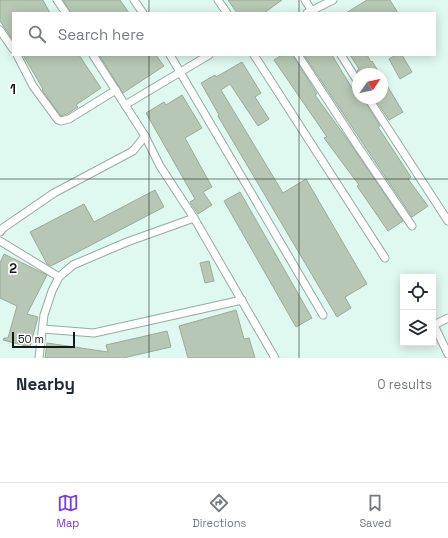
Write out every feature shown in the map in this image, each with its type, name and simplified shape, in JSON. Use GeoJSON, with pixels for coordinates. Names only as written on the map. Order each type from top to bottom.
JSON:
{"type":"FeatureCollection","features":[{"type":"Feature","properties":{"kind":"street"},"geometry":{"type":"LineString","coordinates":[[58,0],[65,12]]}},
{"type":"Feature","properties":{"kind":"street"},"geometry":{"type":"LineString","coordinates":[[134,0],[142,12]]}},
{"type":"Feature","properties":{"kind":"street"},"geometry":{"type":"LineString","coordinates":[[218,0],[226,12]]}},
{"type":"Feature","properties":{"kind":"street"},"geometry":{"type":"LineString","coordinates":[[305,0],[311,12],[333,0]]}},
{"type":"Feature","properties":{"kind":"street"},"geometry":{"type":"LineString","coordinates":[[0,30],[12,48]]}},
{"type":"Feature","properties":{"kind":"street"},"geometry":{"type":"LineString","coordinates":[[18,56],[33,86],[58,120],[61,121],[69,119],[116,90]]}},
{"type":"Feature","properties":{"kind":"street"},"geometry":{"type":"LineString","coordinates":[[94,56],[145,136],[160,166],[194,218],[275,358]]}},
{"type":"Feature","properties":{"kind":"street"},"geometry":{"type":"LineString","coordinates":[[171,56],[323,315]]}},
{"type":"Feature","properties":{"kind":"street"},"geometry":{"type":"LineString","coordinates":[[125,105],[207,56]]}},
{"type":"Feature","properties":{"kind":"street"},"geometry":{"type":"LineString","coordinates":[[255,56],[385,258]]}},
{"type":"Feature","properties":{"kind":"street"},"geometry":{"type":"LineString","coordinates":[[299,56],[412,226]]}},
{"type":"Feature","properties":{"kind":"street"},"geometry":{"type":"LineString","coordinates":[[342,56],[352,72]]}},
{"type":"Feature","properties":{"kind":"street"},"geometry":{"type":"LineString","coordinates":[[372,104],[448,221]]}},
{"type":"Feature","properties":{"kind":"street"},"geometry":{"type":"LineString","coordinates":[[0,232],[3,228],[54,193],[133,151],[145,136]]}},
{"type":"Feature","properties":{"kind":"street"},"geometry":{"type":"LineString","coordinates":[[39,358],[44,315],[59,277],[73,265],[127,242],[194,218]]}},
{"type":"Feature","properties":{"kind":"street"},"geometry":{"type":"LineString","coordinates":[[0,242],[59,277]]}},
{"type":"Feature","properties":{"kind":"street"},"geometry":{"type":"LineString","coordinates":[[43,329],[94,333],[242,300]]}},
{"type":"Feature","properties":{"kind":"street"},"geometry":{"type":"LineString","coordinates":[[448,318],[434,325],[448,354]]}},
{"type":"Feature","properties":{"kind":"building"},"geometry":{"type":"Polygon","coordinates":[[[0,0],[43,0],[49,12],[12,12],[12,39],[0,21],[0,0]]]}},
{"type":"Feature","properties":{"kind":"building"},"geometry":{"type":"Polygon","coordinates":[[[63,0],[120,0],[128,12],[70,12],[63,0]]]}},
{"type":"Feature","properties":{"kind":"building"},"geometry":{"type":"Polygon","coordinates":[[[228,0],[282,0],[265,12],[236,12],[228,0]]]}},
{"type":"Feature","properties":{"kind":"building"},"geometry":{"type":"Polygon","coordinates":[[[367,0],[390,0],[397,12],[348,12],[367,0]]]}},
{"type":"Feature","properties":{"kind":"building"},"geometry":{"type":"Polygon","coordinates":[[[24,56],[80,56],[101,88],[76,105],[78,107],[61,116],[42,90],[43,89],[24,56]]]}},
{"type":"Feature","properties":{"kind":"building"},"geometry":{"type":"Polygon","coordinates":[[[100,56],[157,56],[164,66],[123,93],[100,56]]]}},
{"type":"Feature","properties":{"kind":"building"},"geometry":{"type":"Polygon","coordinates":[[[280,56],[294,56],[317,94],[315,95],[403,221],[388,231],[357,186],[359,185],[324,138],[327,137],[274,60],[280,56]]]}},
{"type":"Feature","properties":{"kind":"building"},"geometry":{"type":"Polygon","coordinates":[[[305,56],[333,56],[352,88],[352,104],[367,104],[380,126],[378,127],[411,177],[408,179],[428,206],[412,217],[305,56]]]}},
{"type":"Feature","properties":{"kind":"building"},"geometry":{"type":"Polygon","coordinates":[[[351,56],[368,56],[371,62],[372,61],[376,68],[358,68],[351,56]]]}},
{"type":"Feature","properties":{"kind":"building"},"geometry":{"type":"Polygon","coordinates":[[[394,56],[403,56],[412,72],[400,79],[389,59],[394,56]]]}},
{"type":"Feature","properties":{"kind":"building"},"geometry":{"type":"Polygon","coordinates":[[[242,62],[261,93],[255,97],[269,119],[258,126],[230,84],[221,90],[283,193],[306,179],[367,284],[345,297],[351,308],[337,317],[218,116],[219,115],[201,83],[215,75],[216,77],[242,62]]]}},
{"type":"Feature","properties":{"kind":"building"},"geometry":{"type":"Polygon","coordinates":[[[388,87],[403,112],[389,120],[378,104],[388,104],[388,87]]]}},
{"type":"Feature","properties":{"kind":"building"},"geometry":{"type":"Polygon","coordinates":[[[182,95],[202,128],[185,138],[212,187],[203,192],[212,205],[198,214],[190,202],[195,199],[146,113],[164,102],[166,105],[182,95]]]}},
{"type":"Feature","properties":{"kind":"building"},"geometry":{"type":"Polygon","coordinates":[[[155,190],[164,207],[51,266],[47,264],[30,232],[84,204],[94,222],[155,190]]]}},
{"type":"Feature","properties":{"kind":"building"},"geometry":{"type":"Polygon","coordinates":[[[240,192],[312,318],[296,327],[224,201],[240,192]]]}},
{"type":"Feature","properties":{"kind":"building"},"geometry":{"type":"Polygon","coordinates":[[[4,254],[47,275],[27,314],[38,317],[30,347],[3,340],[4,338],[8,338],[17,306],[0,298],[0,263],[4,254]]]}},
{"type":"Feature","properties":{"kind":"building"},"geometry":{"type":"Polygon","coordinates":[[[209,261],[214,281],[205,283],[200,263],[209,261]]]}},
{"type":"Feature","properties":{"kind":"building"},"geometry":{"type":"Polygon","coordinates":[[[236,310],[244,339],[249,338],[255,358],[188,358],[179,326],[236,310]]]}},
{"type":"Feature","properties":{"kind":"building"},"geometry":{"type":"Polygon","coordinates":[[[167,331],[171,347],[123,358],[45,358],[47,343],[108,352],[106,345],[167,331]]]}}]}
